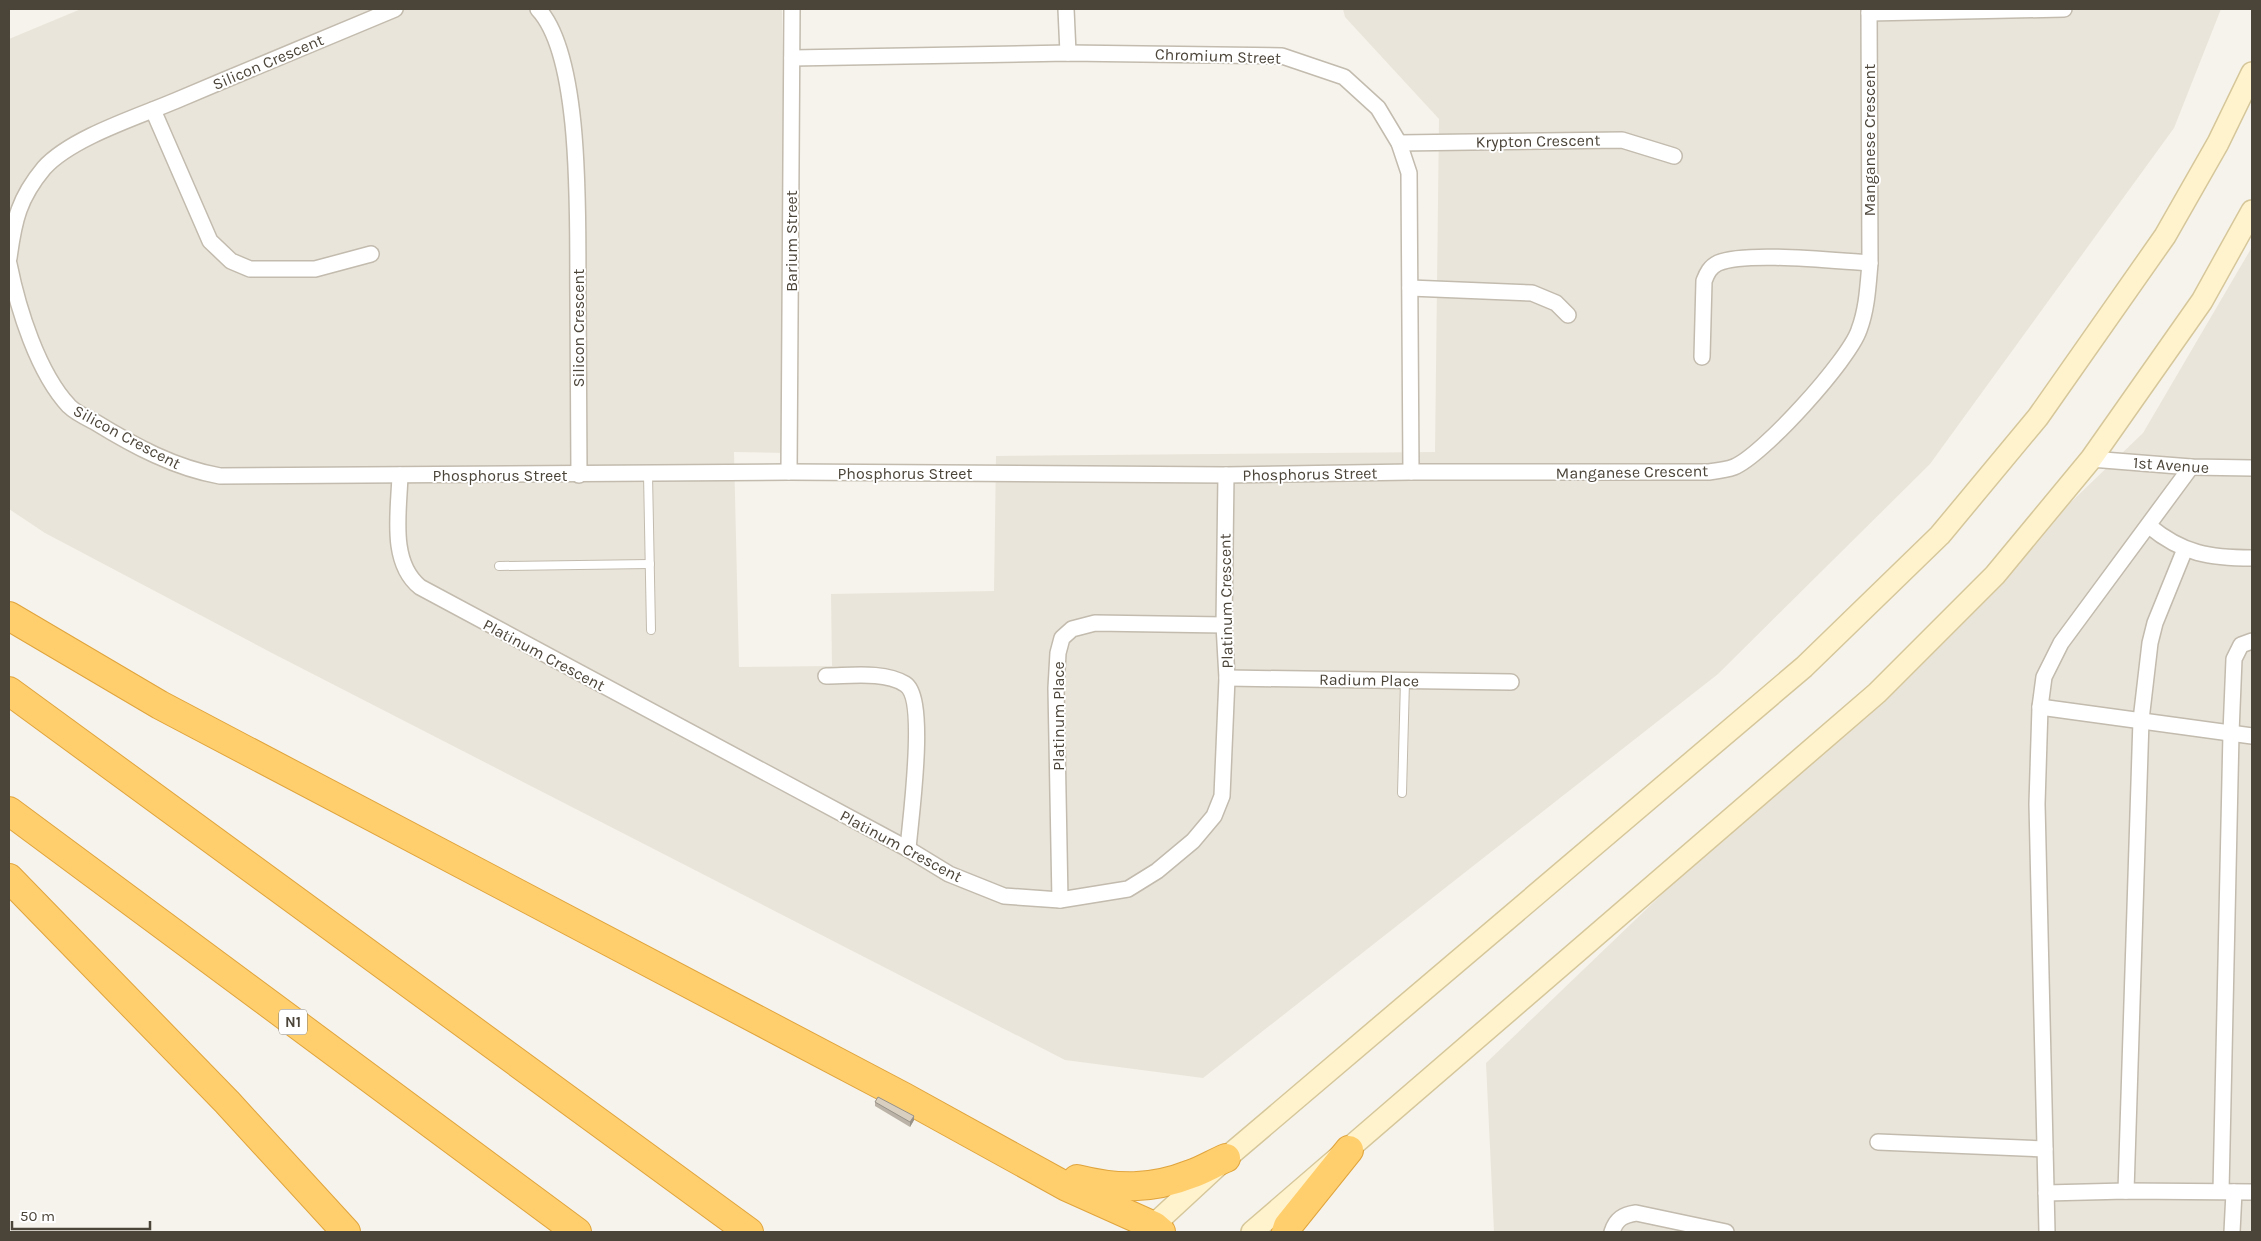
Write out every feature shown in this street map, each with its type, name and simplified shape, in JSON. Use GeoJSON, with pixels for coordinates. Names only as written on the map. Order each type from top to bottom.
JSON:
{"type":"FeatureCollection","features":[{"type":"Feature","properties":{"kind":"highway"},"geometry":{"type":"LineString","coordinates":[[9,616],[160,705],[904,1097],[1067,1188],[1154,1230]]}},
{"type":"Feature","properties":{"kind":"highway"},"geometry":{"type":"LineString","coordinates":[[9,691],[749,1232]]}},
{"type":"Feature","properties":{"kind":"highway","name":"N1"},"geometry":{"type":"LineString","coordinates":[[9,811],[577,1232]]}},
{"type":"Feature","properties":{"kind":"highway"},"geometry":{"type":"LineString","coordinates":[[9,878],[228,1102],[346,1232]]}},
{"type":"Feature","properties":{"kind":"highway"},"geometry":{"type":"LineString","coordinates":[[1286,1232],[1288,1226],[1349,1150]]}},
{"type":"Feature","properties":{"kind":"highway"},"geometry":{"type":"LineString","coordinates":[[1031,1168],[1107,1186],[1134,1187],[1165,1183],[1191,1174],[1226,1158]]}},
{"type":"Feature","properties":{"kind":"main road"},"geometry":{"type":"LineString","coordinates":[[1154,1230],[1226,1158],[1804,667],[1940,535],[2038,417],[2165,236],[2218,143],[2252,73]]}},
{"type":"Feature","properties":{"kind":"main road"},"geometry":{"type":"LineString","coordinates":[[1252,1232],[1877,693],[1995,575],[2091,460],[2202,300],[2252,211]]}},
{"type":"Feature","properties":{"kind":"street","name":"Silicon Crescent"},"geometry":{"type":"LineString","coordinates":[[9,258],[13,229],[23,197],[45,168],[64,151],[153,110],[395,9]]}},
{"type":"Feature","properties":{"kind":"street","name":"Silicon Crescent"},"geometry":{"type":"LineString","coordinates":[[538,9],[545,17],[555,39],[569,88],[577,178],[579,475]]}},
{"type":"Feature","properties":{"kind":"street","name":"Barium Street"},"geometry":{"type":"LineString","coordinates":[[790,472],[792,9]]}},
{"type":"Feature","properties":{"kind":"street"},"geometry":{"type":"LineString","coordinates":[[1066,9],[1068,53]]}},
{"type":"Feature","properties":{"kind":"street"},"geometry":{"type":"LineString","coordinates":[[1869,11],[2064,9]]}},
{"type":"Feature","properties":{"kind":"street","name":"Manganese Crescent"},"geometry":{"type":"LineString","coordinates":[[1411,472],[1708,472],[1735,466],[1752,455],[1819,390],[1843,359],[1858,333],[1864,315],[1870,263],[1869,11]]}},
{"type":"Feature","properties":{"kind":"street","name":"Chromium Street"},"geometry":{"type":"LineString","coordinates":[[792,58],[1068,53],[1282,56],[1344,77],[1378,108],[1399,143],[1409,174],[1411,472]]}},
{"type":"Feature","properties":{"kind":"street"},"geometry":{"type":"LineString","coordinates":[[153,110],[210,240],[231,261],[250,269],[306,269],[342,263],[371,254]]}},
{"type":"Feature","properties":{"kind":"street","name":"Krypton Crescent"},"geometry":{"type":"LineString","coordinates":[[1399,143],[1622,140],[1674,156]]}},
{"type":"Feature","properties":{"kind":"street"},"geometry":{"type":"LineString","coordinates":[[1702,357],[1704,281],[1708,271],[1717,264],[1752,258],[1870,263]]}},
{"type":"Feature","properties":{"kind":"street","name":"Silicon Crescent"},"geometry":{"type":"LineString","coordinates":[[9,264],[15,294],[51,382],[70,408],[105,428],[156,455],[193,471],[220,476],[400,475]]}},
{"type":"Feature","properties":{"kind":"street"},"geometry":{"type":"LineString","coordinates":[[1410,288],[1532,293],[1556,303],[1568,315]]}},
{"type":"Feature","properties":{"kind":"street","name":"1st Avenue"},"geometry":{"type":"LineString","coordinates":[[2091,460],[2191,467],[2252,468]]}},
{"type":"Feature","properties":{"kind":"street"},"geometry":{"type":"LineString","coordinates":[[2047,1232],[2037,804],[2040,707],[2044,677],[2062,643],[2150,526],[2191,467]]}},
{"type":"Feature","properties":{"kind":"street","name":"Phosphorus Street"},"geometry":{"type":"LineString","coordinates":[[400,475],[790,472],[1226,475],[1411,472]]}},
{"type":"Feature","properties":{"kind":"street","name":"Platinum Crescent"},"geometry":{"type":"LineString","coordinates":[[400,475],[398,521],[401,558],[406,572],[420,587],[908,849],[949,874],[1004,896],[1060,900],[1128,889],[1157,871],[1193,841],[1214,816],[1222,796],[1227,678],[1224,625],[1226,475]]}},
{"type":"Feature","properties":{"kind":"street"},"geometry":{"type":"LineString","coordinates":[[2150,526],[2167,541],[2205,556],[2252,558]]}},
{"type":"Feature","properties":{"kind":"street"},"geometry":{"type":"LineString","coordinates":[[2126,1191],[2141,720],[2150,644],[2155,623],[2185,549]]}},
{"type":"Feature","properties":{"kind":"street","name":"Platinum Place"},"geometry":{"type":"LineString","coordinates":[[1060,900],[1056,688],[1058,653],[1062,638],[1072,629],[1095,623],[1224,625]]}},
{"type":"Feature","properties":{"kind":"street"},"geometry":{"type":"LineString","coordinates":[[2232,1232],[2227,1191],[2231,733],[2234,659],[2241,644],[2252,641]]}},
{"type":"Feature","properties":{"kind":"street"},"geometry":{"type":"LineString","coordinates":[[826,676],[871,676],[895,680],[907,685],[914,694],[917,731],[908,849]]}},
{"type":"Feature","properties":{"kind":"street","name":"Radium Place"},"geometry":{"type":"LineString","coordinates":[[1227,678],[1511,682]]}},
{"type":"Feature","properties":{"kind":"street"},"geometry":{"type":"LineString","coordinates":[[2040,707],[2252,736]]}},
{"type":"Feature","properties":{"kind":"street"},"geometry":{"type":"LineString","coordinates":[[1878,1142],[2045,1149]]}},
{"type":"Feature","properties":{"kind":"street"},"geometry":{"type":"LineString","coordinates":[[2046,1194],[2126,1191],[2252,1192]]}},
{"type":"Feature","properties":{"kind":"street"},"geometry":{"type":"LineString","coordinates":[[1612,1232],[1614,1223],[1619,1219],[1636,1213],[1697,1230],[1726,1232]]}},
{"type":"Feature","properties":{"kind":"lane"},"geometry":{"type":"LineString","coordinates":[[648,474],[652,630]]}},
{"type":"Feature","properties":{"kind":"lane"},"geometry":{"type":"LineString","coordinates":[[499,566],[650,564]]}},
{"type":"Feature","properties":{"kind":"lane"},"geometry":{"type":"LineString","coordinates":[[1402,793],[1405,681]]}},
{"type":"Feature","properties":{"kind":"shaded area"},"geometry":{"type":"Polygon","coordinates":[[[81,9],[782,9],[788,453],[734,452],[739,667],[832,666],[831,594],[994,591],[996,456],[1435,452],[1439,119],[1345,17],[1343,9],[2221,9],[2174,128],[1930,464],[1718,674],[1203,1078],[1065,1060],[270,652],[45,533],[9,509],[9,39],[81,9]]]}},
{"type":"Feature","properties":{"kind":"shaded area"},"geometry":{"type":"Polygon","coordinates":[[[2252,247],[2252,1232],[1494,1232],[1486,1063],[2143,433],[2252,247]]]}},
{"type":"Feature","properties":{"kind":"building"},"geometry":{"type":"Polygon","coordinates":[[[878,1097],[914,1116],[910,1122],[875,1102],[878,1097]]]}}]}
